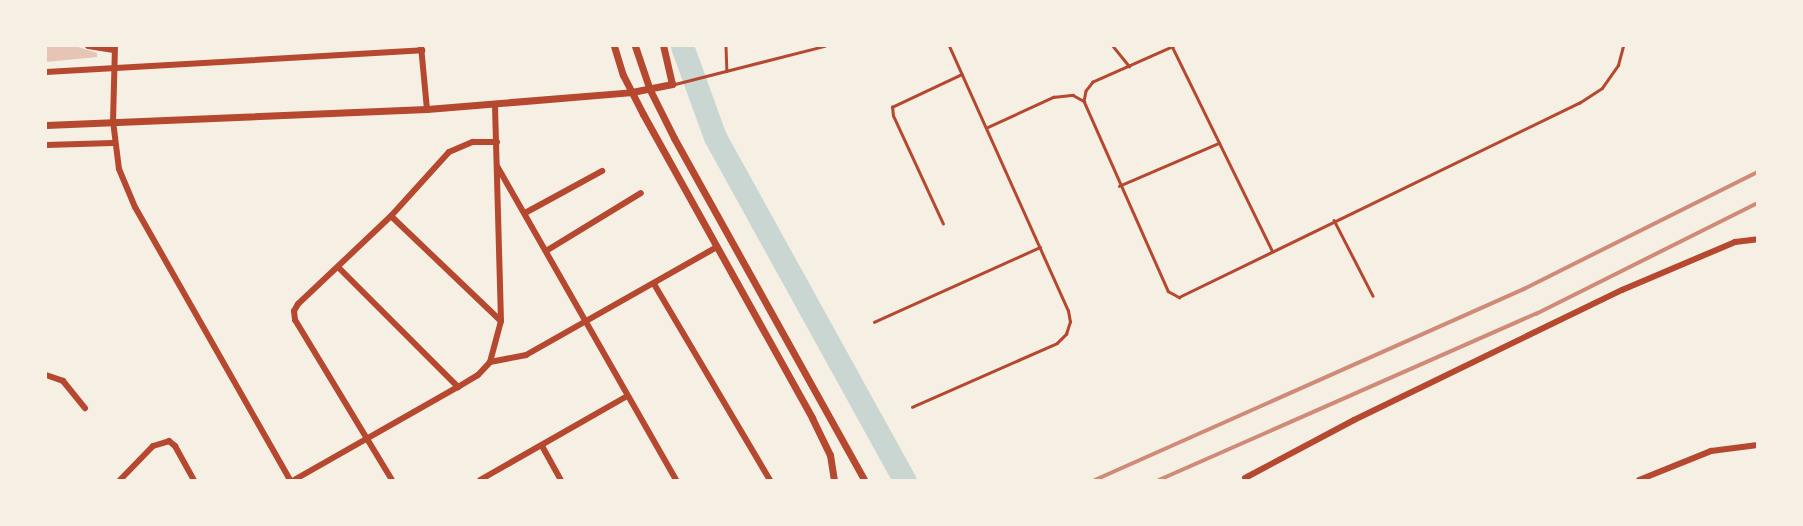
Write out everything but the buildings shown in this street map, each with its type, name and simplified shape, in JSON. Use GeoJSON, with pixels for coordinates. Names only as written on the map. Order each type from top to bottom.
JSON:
{"type":"FeatureCollection","features":[{"type":"Feature","properties":{"kind":"street"},"geometry":{"type":"LineString","coordinates":[[88,46],[115,48],[113,143],[118,169],[135,207],[292,481],[458,387],[490,362],[526,355],[586,324],[717,247]]}},
{"type":"Feature","properties":{"kind":"street"},"geometry":{"type":"LineString","coordinates":[[319,46],[319,55]]}},
{"type":"Feature","properties":{"kind":"street"},"geometry":{"type":"LineString","coordinates":[[614,46],[632,92],[818,430],[830,455],[834,481]]}},
{"type":"Feature","properties":{"kind":"street"},"geometry":{"type":"LineString","coordinates":[[635,46],[650,89],[674,138],[863,481]]}},
{"type":"Feature","properties":{"kind":"street"},"geometry":{"type":"LineString","coordinates":[[46,125],[427,109],[632,92],[672,84],[663,46]]}},
{"type":"Feature","properties":{"kind":"street"},"geometry":{"type":"LineString","coordinates":[[46,72],[421,48],[427,109]]}},
{"type":"Feature","properties":{"kind":"street"},"geometry":{"type":"LineString","coordinates":[[490,362],[501,321],[495,104]]}},
{"type":"Feature","properties":{"kind":"street"},"geometry":{"type":"LineString","coordinates":[[392,481],[295,320],[294,310],[298,303],[391,216],[449,152],[473,142],[497,142]]}},
{"type":"Feature","properties":{"kind":"street"},"geometry":{"type":"LineString","coordinates":[[46,145],[113,143]]}},
{"type":"Feature","properties":{"kind":"street"},"geometry":{"type":"LineString","coordinates":[[497,166],[676,481]]}},
{"type":"Feature","properties":{"kind":"street"},"geometry":{"type":"LineString","coordinates":[[525,214],[602,171]]}},
{"type":"Feature","properties":{"kind":"street"},"geometry":{"type":"LineString","coordinates":[[546,251],[641,193]]}},
{"type":"Feature","properties":{"kind":"street"},"geometry":{"type":"LineString","coordinates":[[391,216],[501,321]]}},
{"type":"Feature","properties":{"kind":"street"},"geometry":{"type":"LineString","coordinates":[[1245,478],[1354,420],[1622,290],[1735,242],[1758,239]]}},
{"type":"Feature","properties":{"kind":"street"},"geometry":{"type":"LineString","coordinates":[[338,267],[458,387]]}},
{"type":"Feature","properties":{"kind":"street"},"geometry":{"type":"LineString","coordinates":[[654,284],[770,481]]}},
{"type":"Feature","properties":{"kind":"street"},"geometry":{"type":"LineString","coordinates":[[46,375],[63,381],[85,408]]}},
{"type":"Feature","properties":{"kind":"street"},"geometry":{"type":"LineString","coordinates":[[480,481],[627,396]]}},
{"type":"Feature","properties":{"kind":"street"},"geometry":{"type":"LineString","coordinates":[[120,481],[161,441],[169,441],[175,446],[194,481]]}},
{"type":"Feature","properties":{"kind":"street"},"geometry":{"type":"LineString","coordinates":[[1639,481],[1711,451],[1758,445]]}},
{"type":"Feature","properties":{"kind":"street"},"geometry":{"type":"LineString","coordinates":[[542,446],[561,481]]}},
{"type":"Feature","properties":{"kind":"lane"},"geometry":{"type":"LineString","coordinates":[[726,46],[727,71]]}},
{"type":"Feature","properties":{"kind":"lane"},"geometry":{"type":"LineString","coordinates":[[672,84],[824,46]]}},
{"type":"Feature","properties":{"kind":"lane"},"geometry":{"type":"LineString","coordinates":[[912,407],[1046,348],[1066,334],[1070,322],[1068,311],[988,128],[949,46]]}},
{"type":"Feature","properties":{"kind":"lane"},"geometry":{"type":"LineString","coordinates":[[1113,46],[1129,66]]}},
{"type":"Feature","properties":{"kind":"lane"},"geometry":{"type":"LineString","coordinates":[[1272,250],[1173,46],[1093,82],[1086,91],[1084,102],[1119,186],[1173,295],[1186,296],[1272,250],[1579,103],[1602,88],[1618,65],[1623,46]]}},
{"type":"Feature","properties":{"kind":"lane"},"geometry":{"type":"LineString","coordinates":[[943,224],[892,111],[895,103],[962,74]]}},
{"type":"Feature","properties":{"kind":"lane"},"geometry":{"type":"LineString","coordinates":[[988,128],[1053,97],[1073,95],[1084,102]]}},
{"type":"Feature","properties":{"kind":"lane"},"geometry":{"type":"LineString","coordinates":[[1119,186],[1219,143]]}},
{"type":"Feature","properties":{"kind":"lane"},"geometry":{"type":"LineString","coordinates":[[1334,220],[1373,296]]}},
{"type":"Feature","properties":{"kind":"lane"},"geometry":{"type":"LineString","coordinates":[[873,322],[1040,247]]}},
{"type":"Feature","properties":{"kind":"waterway"},"geometry":{"type":"LineString","coordinates":[[682,46],[715,137],[904,480]]}},
{"type":"Feature","properties":{"kind":"railway"},"geometry":{"type":"LineString","coordinates":[[1095,480],[1524,289],[1758,172]]}},
{"type":"Feature","properties":{"kind":"railway"},"geometry":{"type":"LineString","coordinates":[[1159,480],[1536,314],[1758,203]]}}]}
